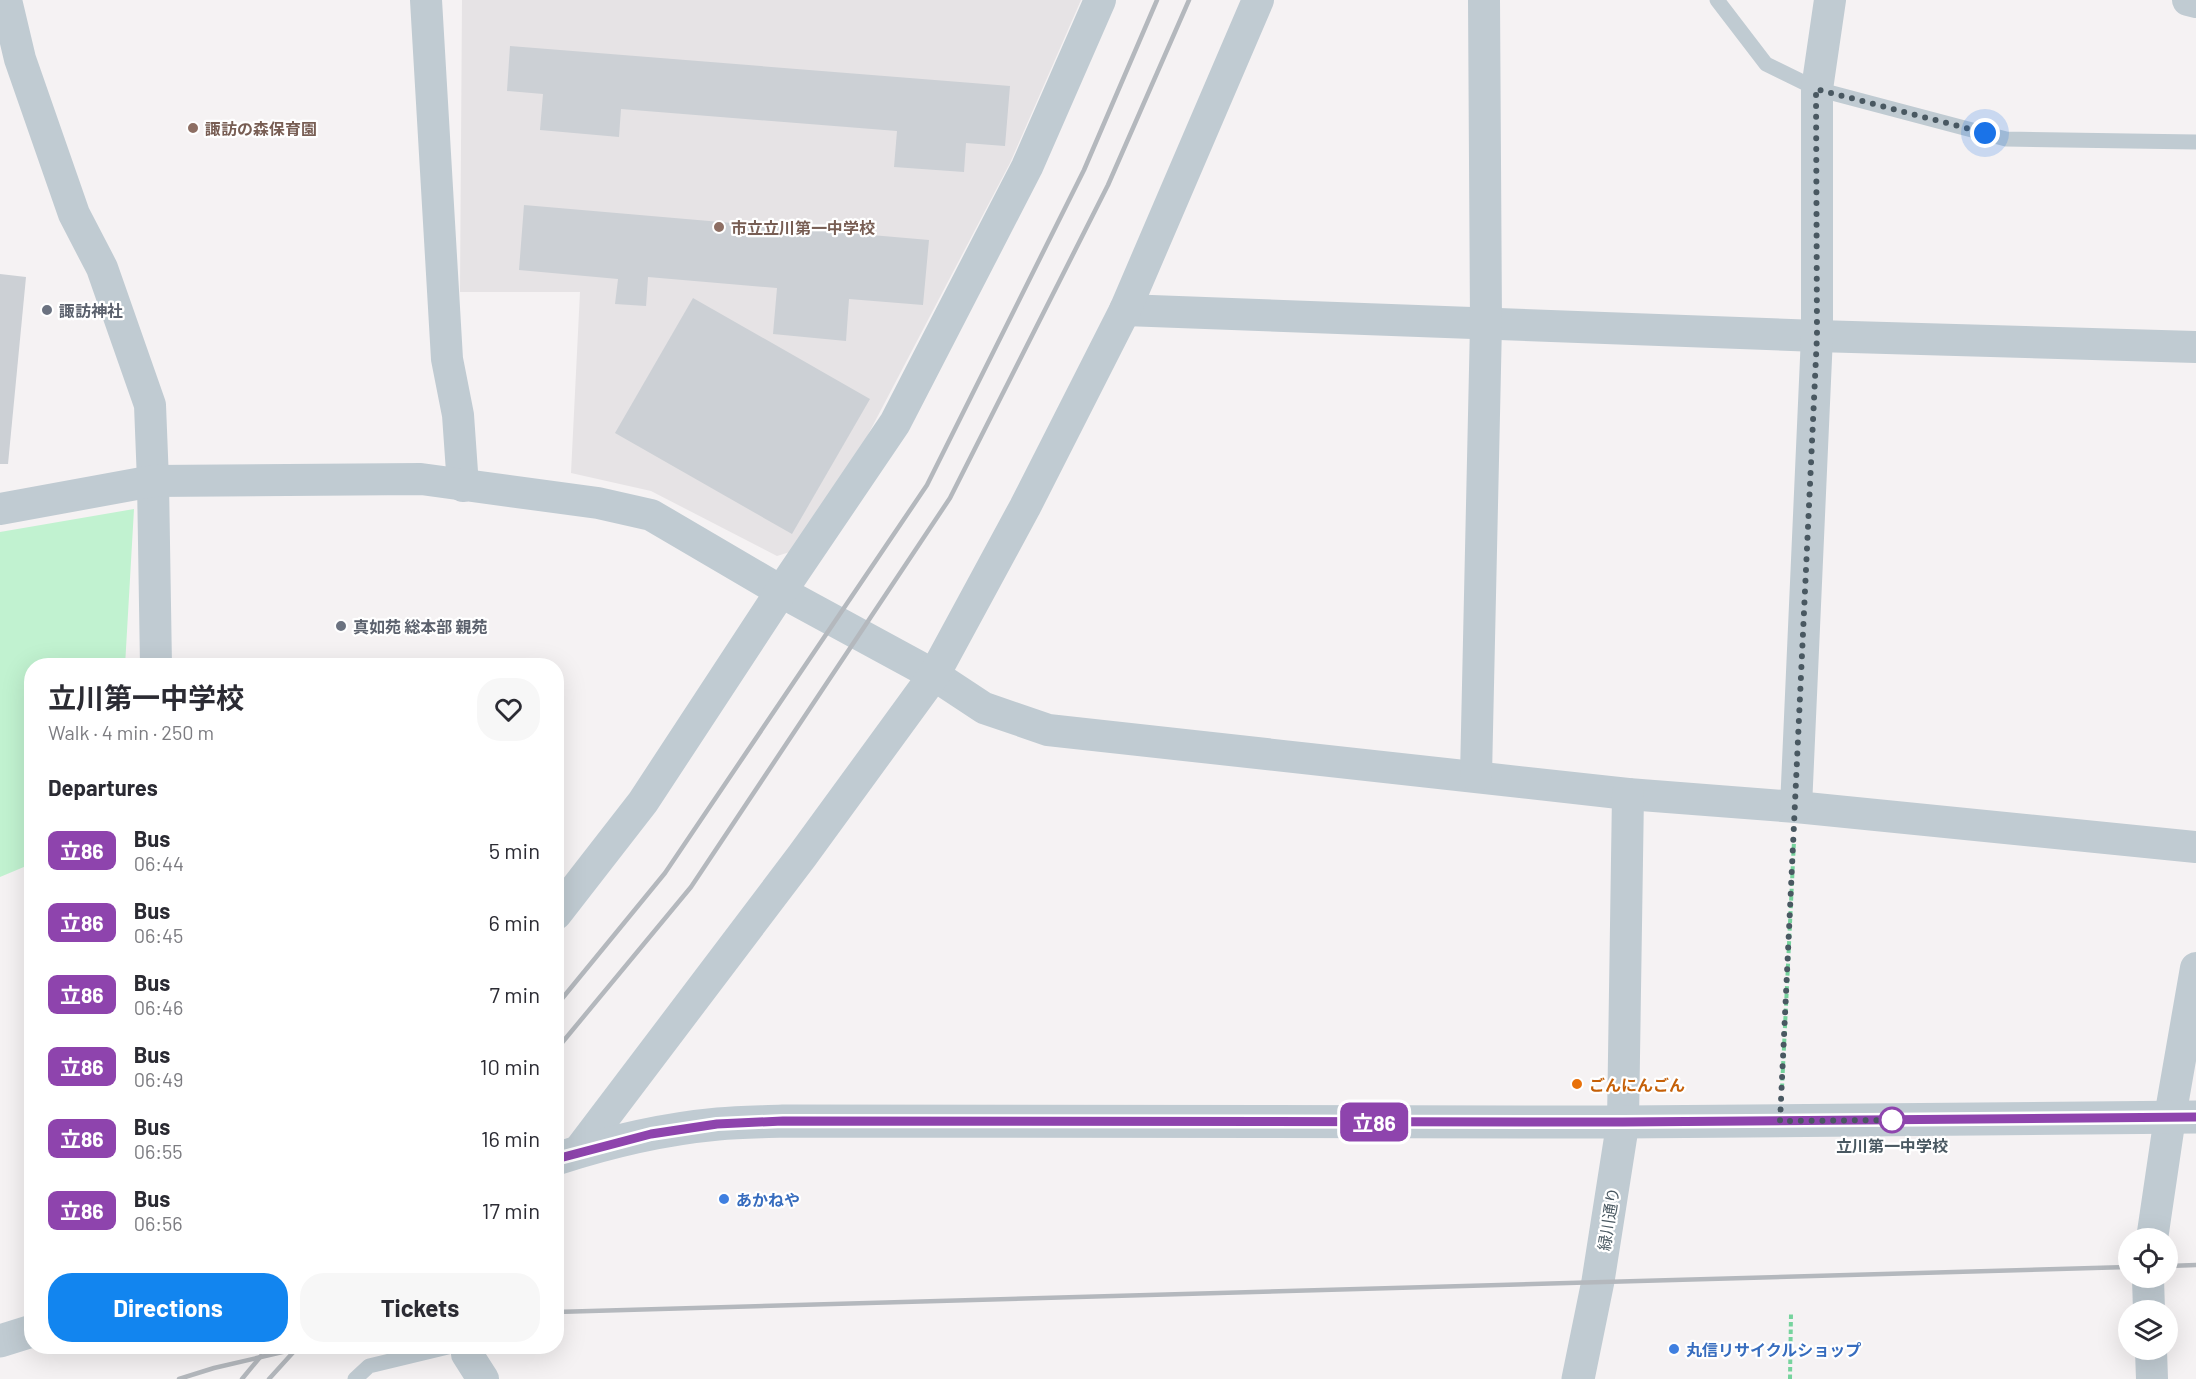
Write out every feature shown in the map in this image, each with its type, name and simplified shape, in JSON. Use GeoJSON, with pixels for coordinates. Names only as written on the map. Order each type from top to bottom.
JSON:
{"type":"FeatureCollection","features":[{"type":"Feature","properties":{"kind":"street"},"geometry":{"type":"LineString","coordinates":[[6,0],[20,59],[70,203],[102,268],[150,405],[156,658]]}},
{"type":"Feature","properties":{"kind":"street"},"geometry":{"type":"LineString","coordinates":[[426,0],[447,359],[458,415],[463,486]]}},
{"type":"Feature","properties":{"kind":"street"},"geometry":{"type":"LineString","coordinates":[[564,904],[643,802],[789,595],[895,423],[1027,167],[1100,0]]}},
{"type":"Feature","properties":{"kind":"street"},"geometry":{"type":"LineString","coordinates":[[567,1156],[802,856],[934,675],[1025,507],[1125,310],[1258,0]]}},
{"type":"Feature","properties":{"kind":"street"},"geometry":{"type":"LineString","coordinates":[[1476,776],[1486,324],[1484,0]]}},
{"type":"Feature","properties":{"kind":"street"},"geometry":{"type":"LineString","coordinates":[[1796,807],[1817,336],[1816,89],[1830,0]]}},
{"type":"Feature","properties":{"kind":"street"},"geometry":{"type":"LineString","coordinates":[[2188,0],[2196,2]]}},
{"type":"Feature","properties":{"kind":"street"},"geometry":{"type":"LineString","coordinates":[[1125,310],[1817,336],[2196,347]]}},
{"type":"Feature","properties":{"kind":"street"},"geometry":{"type":"LineString","coordinates":[[0,509],[153,481],[421,479],[598,503],[651,515],[934,675],[984,708],[1048,730],[1628,794],[1796,807],[2196,847]]}},
{"type":"Feature","properties":{"kind":"street"},"geometry":{"type":"LineString","coordinates":[[1623,1122],[1628,794]]}},
{"type":"Feature","properties":{"kind":"street"},"geometry":{"type":"LineString","coordinates":[[2155,1228],[2183,1117],[2196,968]]}},
{"type":"Feature","properties":{"kind":"street"},"geometry":{"type":"LineString","coordinates":[[567,1156],[651,1134],[706,1126],[783,1121],[1623,1122],[2183,1117]]}},
{"type":"Feature","properties":{"kind":"street","name":"緑川通り"},"geometry":{"type":"LineString","coordinates":[[1578,1379],[1598,1281],[1623,1122]]}},
{"type":"Feature","properties":{"kind":"street","name":"緑川通り"},"geometry":{"type":"LineString","coordinates":[[1554,1379],[1590,1316]]}},
{"type":"Feature","properties":{"kind":"street"},"geometry":{"type":"LineString","coordinates":[[0,1341],[24,1334]]}},
{"type":"Feature","properties":{"kind":"street"},"geometry":{"type":"LineString","coordinates":[[2151,1360],[2152,1379]]}},
{"type":"Feature","properties":{"kind":"lane"},"geometry":{"type":"LineString","coordinates":[[1717,0],[1766,64],[1816,89],[2006,139],[2196,142]]}},
{"type":"Feature","properties":{"kind":"lane"},"geometry":{"type":"LineString","coordinates":[[355,1379],[369,1366],[463,1357]]}},
{"type":"Feature","properties":{"kind":"path"},"geometry":{"type":"LineString","coordinates":[[1780,1121],[1796,807]]}},
{"type":"Feature","properties":{"kind":"path"},"geometry":{"type":"LineString","coordinates":[[1790,1379],[1791,1314]]}},
{"type":"Feature","properties":{"kind":"shaded area","name":"市立立川第一中学校"},"geometry":{"type":"Polygon","coordinates":[[[462,0],[1081,0],[1010,163],[848,473],[793,551],[777,556],[651,491],[571,473],[580,292],[460,292],[462,0]]]}},
{"type":"Feature","properties":{"kind":"green space"},"geometry":{"type":"Polygon","coordinates":[[[134,509],[125,658],[24,658],[24,867],[0,877],[0,532],[134,509]]]}},
{"type":"Feature","properties":{"kind":"building"},"geometry":{"type":"Polygon","coordinates":[[[510,46],[1010,86],[1005,146],[966,143],[964,172],[894,167],[897,131],[621,109],[619,137],[540,130],[543,94],[507,91],[510,46]]]}},
{"type":"Feature","properties":{"kind":"building"},"geometry":{"type":"Polygon","coordinates":[[[524,205],[929,240],[923,305],[849,299],[846,341],[773,334],[777,288],[648,277],[646,306],[615,304],[618,279],[519,270],[524,205]]]}},
{"type":"Feature","properties":{"kind":"building"},"geometry":{"type":"Polygon","coordinates":[[[0,274],[26,277],[8,464],[0,464],[0,274]]]}},
{"type":"Feature","properties":{"kind":"building"},"geometry":{"type":"Polygon","coordinates":[[[693,298],[870,399],[792,534],[615,433],[693,298]]]}},
{"type":"Feature","properties":{"kind":"railway"},"geometry":{"type":"LineString","coordinates":[[564,996],[665,873],[927,485],[1084,170],[1157,0]]}},
{"type":"Feature","properties":{"kind":"railway"},"geometry":{"type":"LineString","coordinates":[[564,1040],[691,887],[950,498],[1108,185],[1189,0]]}},
{"type":"Feature","properties":{"kind":"railway"},"geometry":{"type":"LineString","coordinates":[[2178,1266],[2196,1265]]}},
{"type":"Feature","properties":{"kind":"railway"},"geometry":{"type":"LineString","coordinates":[[564,1312],[2118,1267]]}},
{"type":"Feature","properties":{"kind":"railway"},"geometry":{"type":"LineString","coordinates":[[179,1379],[274,1354]]}},
{"type":"Feature","properties":{"kind":"railway"},"geometry":{"type":"LineString","coordinates":[[269,1379],[292,1354]]}},
{"type":"Feature","properties":{"kind":"railway"},"geometry":{"type":"LineString","coordinates":[[242,1379],[261,1356]]}},
{"type":"Feature","properties":{"kind":"bus line","name":"立86"},"geometry":{"type":"LineString","coordinates":[[564,1156],[651,1134],[717,1124],[783,1121],[1623,1122],[2196,1117]]}},
{"type":"Feature","properties":{"kind":"place","name":"諏訪の森保育園"},"geometry":{"type":"Point","coordinates":[193,128]}},
{"type":"Feature","properties":{"kind":"place","name":"市立立川第一中学校"},"geometry":{"type":"Point","coordinates":[719,227]}},
{"type":"Feature","properties":{"kind":"place","name":"諏訪神社"},"geometry":{"type":"Point","coordinates":[47,310]}},
{"type":"Feature","properties":{"kind":"place","name":"真如苑 総本部 親苑"},"geometry":{"type":"Point","coordinates":[341,626]}},
{"type":"Feature","properties":{"kind":"place","name":"ごんにんごん"},"geometry":{"type":"Point","coordinates":[1577,1084]}},
{"type":"Feature","properties":{"kind":"place","name":"立川第一中学校"},"geometry":{"type":"Point","coordinates":[1892,1120]}},
{"type":"Feature","properties":{"kind":"place","name":"あかねや"},"geometry":{"type":"Point","coordinates":[724,1199]}},
{"type":"Feature","properties":{"kind":"place","name":"丸信リサイクルショップ"},"geometry":{"type":"Point","coordinates":[1674,1349]}},
{"type":"Feature","properties":{"kind":"route"},"geometry":{"type":"LineString","coordinates":[[1892,1120],[1895,1120],[1780,1121],[1817,336],[1816,89],[1985,133]]}}]}
